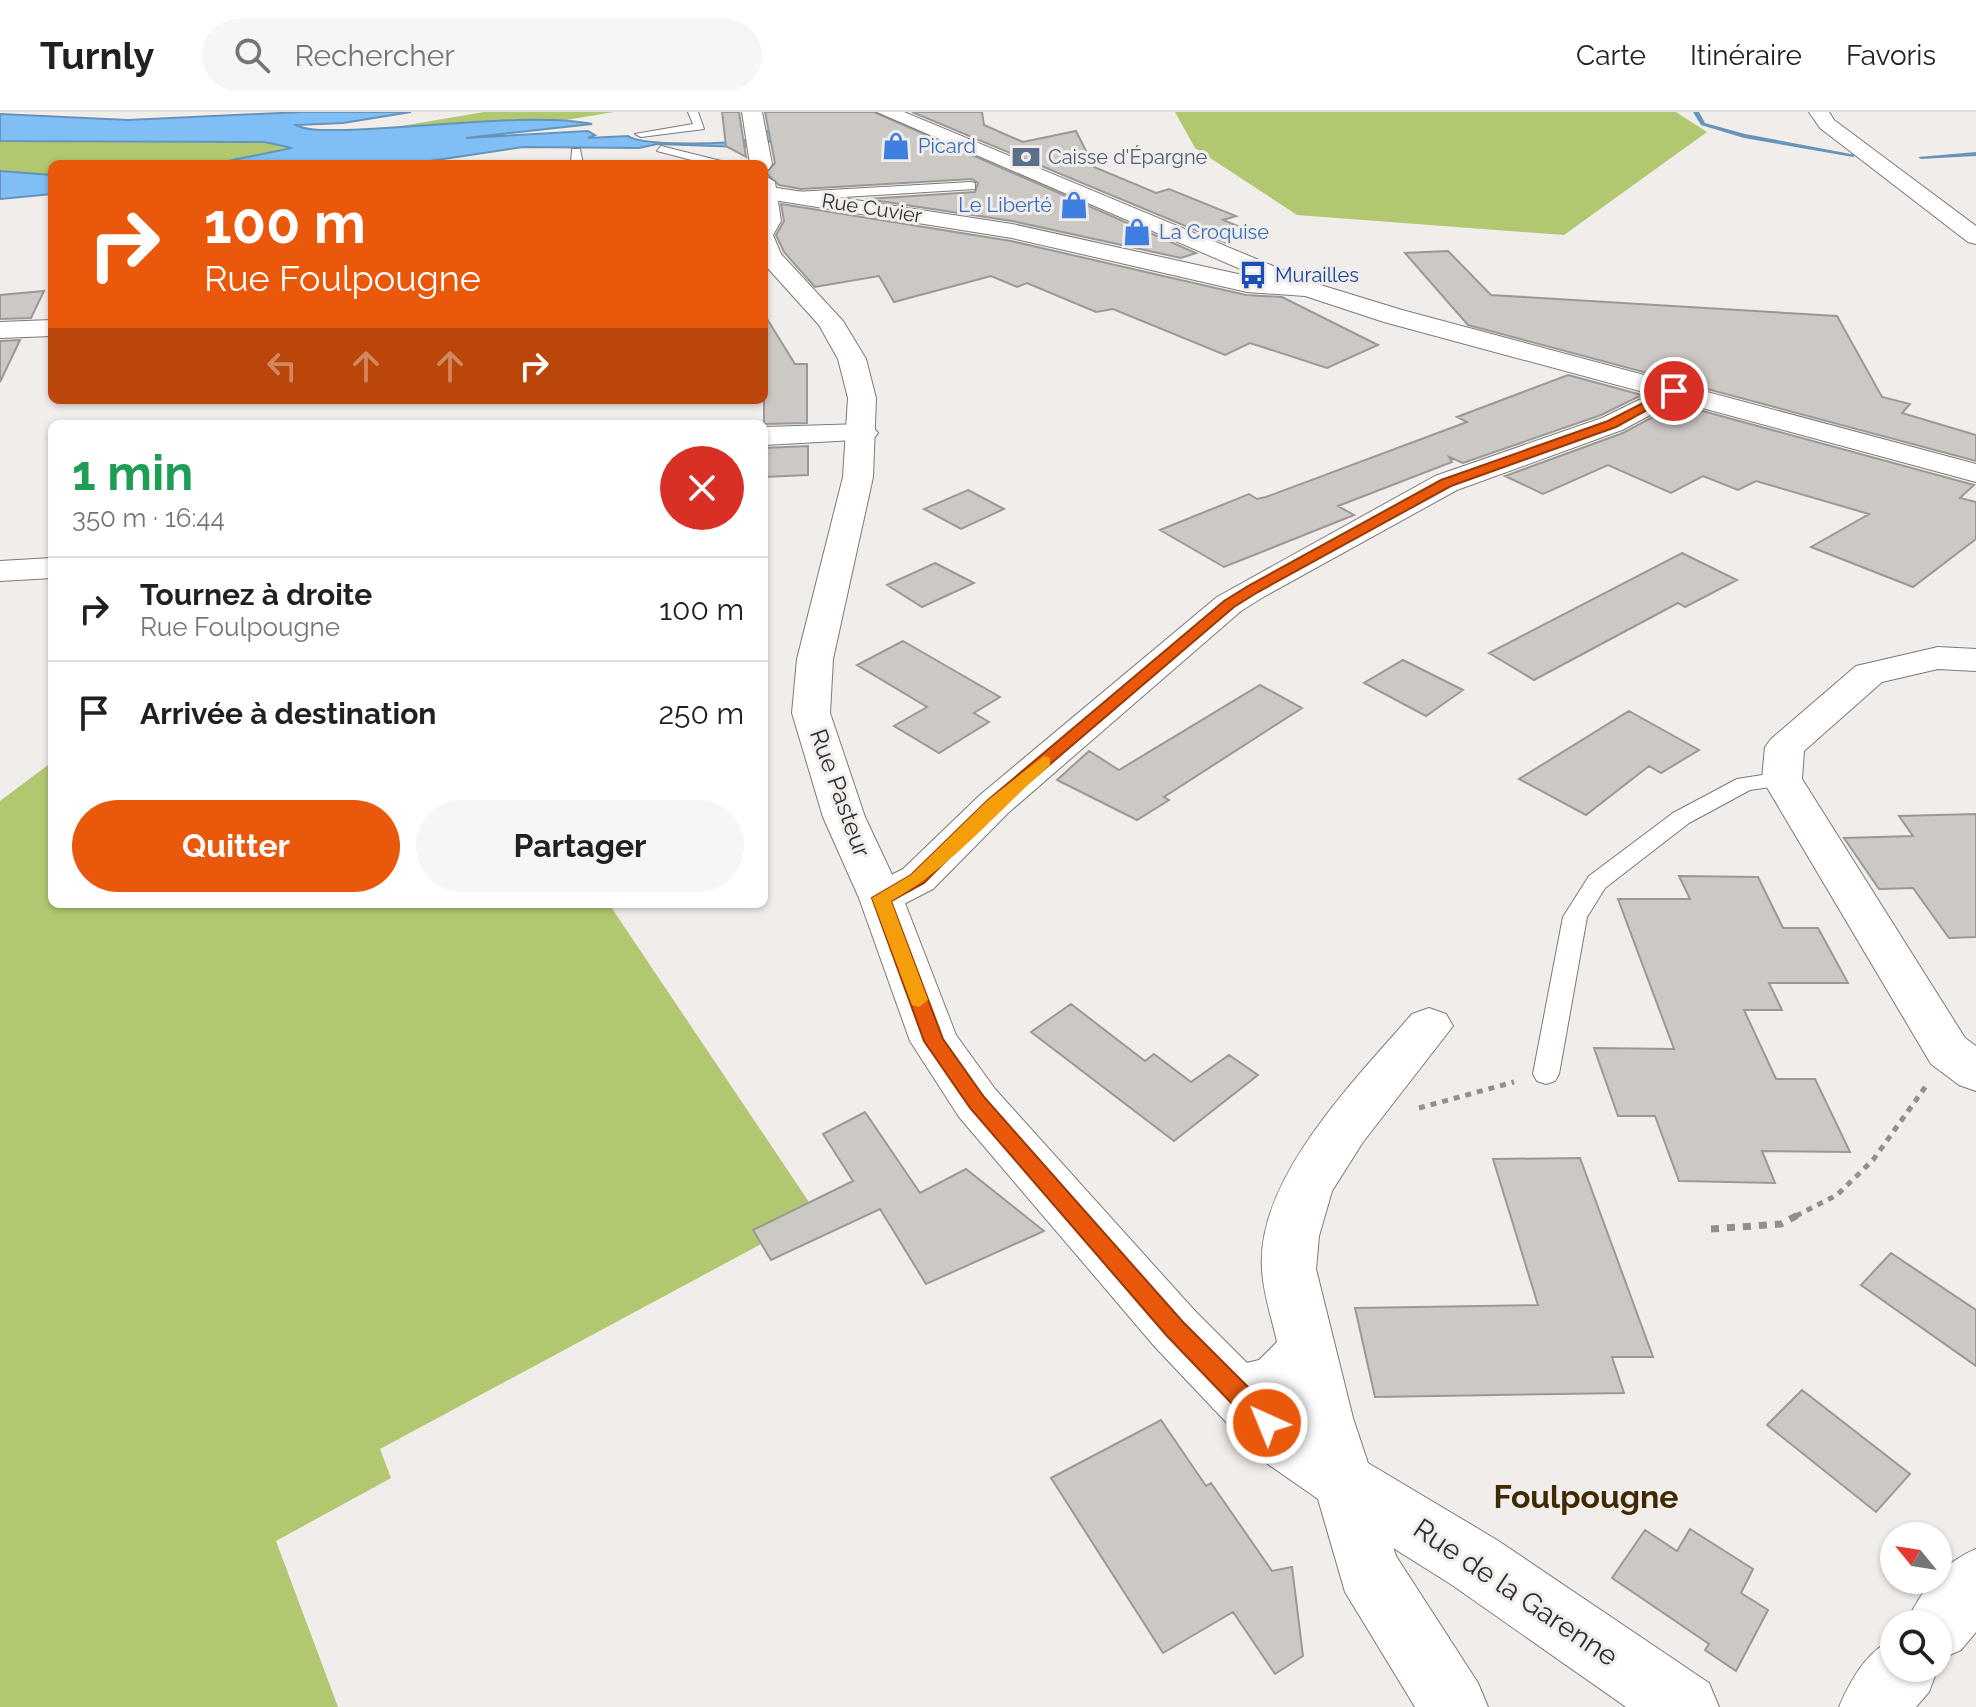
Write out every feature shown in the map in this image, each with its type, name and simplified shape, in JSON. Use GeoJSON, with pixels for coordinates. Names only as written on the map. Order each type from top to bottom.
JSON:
{"type":"FeatureCollection","features":[{"type":"Feature","properties":{"kind":"street"},"geometry":{"type":"LineString","coordinates":[[752,112],[758,160]]}},
{"type":"Feature","properties":{"kind":"street"},"geometry":{"type":"LineString","coordinates":[[887,112],[1305,288],[1393,316],[1976,473]]}},
{"type":"Feature","properties":{"kind":"street"},"geometry":{"type":"LineString","coordinates":[[1817,113],[1976,237]]}},
{"type":"Feature","properties":{"kind":"street","name":"Rue Cuvier"},"geometry":{"type":"LineString","coordinates":[[768,178],[795,196],[1012,231],[1247,284],[1305,288]]}},
{"type":"Feature","properties":{"kind":"street","name":"Rue Pasteur"},"geometry":{"type":"LineString","coordinates":[[768,250],[830,321],[852,359],[862,398],[863,433],[858,477],[815,659],[811,713],[844,817],[881,898],[934,1041],[977,1103],[1111,1259],[1283,1440],[1344,1482]]}},
{"type":"Feature","properties":{"kind":"street"},"geometry":{"type":"LineString","coordinates":[[0,330],[48,328]]}},
{"type":"Feature","properties":{"kind":"street"},"geometry":{"type":"LineString","coordinates":[[881,898],[918,879],[994,804],[1229,604],[1446,483],[1612,424],[1674,391]]}},
{"type":"Feature","properties":{"kind":"street"},"geometry":{"type":"LineString","coordinates":[[768,436],[863,433]]}},
{"type":"Feature","properties":{"kind":"street"},"geometry":{"type":"LineString","coordinates":[[0,571],[48,568]]}},
{"type":"Feature","properties":{"kind":"street"},"geometry":{"type":"LineString","coordinates":[[1967,1066],[1948,1051],[1782,779],[1785,747],[1869,674],[1938,658],[1976,660]]}},
{"type":"Feature","properties":{"kind":"street"},"geometry":{"type":"LineString","coordinates":[[1429,1026],[1345,1128],[1307,1186],[1292,1236],[1289,1269],[1323,1418],[1368,1570],[1454,1707]]}},
{"type":"Feature","properties":{"kind":"street"},"geometry":{"type":"LineString","coordinates":[[1234,1390],[1270,1385],[1292,1372],[1307,1346]]}},
{"type":"Feature","properties":{"kind":"street","name":"Rue de la Garenne"},"geometry":{"type":"LineString","coordinates":[[1344,1482],[1475,1562],[1685,1707]]}},
{"type":"Feature","properties":{"kind":"street"},"geometry":{"type":"LineString","coordinates":[[1952,1610],[1976,1581]]}},
{"type":"Feature","properties":{"kind":"street"},"geometry":{"type":"LineString","coordinates":[[1873,1707],[1894,1682]]}},
{"type":"Feature","properties":{"kind":"lane"},"geometry":{"type":"LineString","coordinates":[[641,134],[700,127],[693,112]]}},
{"type":"Feature","properties":{"kind":"lane"},"geometry":{"type":"LineString","coordinates":[[661,149],[705,160]]}},
{"type":"Feature","properties":{"kind":"lane"},"geometry":{"type":"LineString","coordinates":[[795,196],[971,186]]}},
{"type":"Feature","properties":{"kind":"lane"},"geometry":{"type":"LineString","coordinates":[[1546,1074],[1575,917],[1597,882],[1681,818],[1745,784],[1782,779]]}},
{"type":"Feature","properties":{"kind":"path"},"geometry":{"type":"LineString","coordinates":[[1711,1229],[1781,1224],[1837,1195],[1873,1160],[1929,1082],[1967,1066]]}},
{"type":"Feature","properties":{"kind":"path"},"geometry":{"type":"LineString","coordinates":[[1345,1128],[1546,1074]]}},
{"type":"Feature","properties":{"kind":"green space"},"geometry":{"type":"Polygon","coordinates":[[[484,112],[614,112],[322,160],[48,160],[48,180],[0,177],[0,115],[354,134],[484,112]]]}},
{"type":"Feature","properties":{"kind":"green space"},"geometry":{"type":"Polygon","coordinates":[[[1175,112],[1676,112],[1707,132],[1564,235],[1297,215],[1195,148],[1175,112]]]}},
{"type":"Feature","properties":{"kind":"green space"},"geometry":{"type":"Polygon","coordinates":[[[48,765],[48,908],[612,908],[817,1214],[380,1449],[391,1478],[276,1541],[338,1707],[0,1707],[0,801],[48,765]]]}},
{"type":"Feature","properties":{"kind":"water"},"geometry":{"type":"Polygon","coordinates":[[[302,112],[411,112],[343,123],[296,125],[316,130],[506,120],[567,121],[592,124],[466,138],[588,131],[595,135],[588,138],[628,136],[650,142],[688,144],[741,141],[784,126],[832,116],[898,112],[809,126],[793,137],[742,147],[657,144],[639,148],[523,147],[437,160],[233,160],[292,148],[265,142],[0,141],[0,114],[128,120],[302,112]]]}},
{"type":"Feature","properties":{"kind":"water"},"geometry":{"type":"Polygon","coordinates":[[[0,171],[48,175],[48,194],[0,199],[0,171]]]}},
{"type":"Feature","properties":{"kind":"building"},"geometry":{"type":"Polygon","coordinates":[[[722,112],[739,112],[746,157],[726,146],[722,112]]]}},
{"type":"Feature","properties":{"kind":"building"},"geometry":{"type":"Polygon","coordinates":[[[765,112],[874,112],[1196,253],[1181,258],[1012,221],[866,199],[975,192],[978,183],[972,179],[801,189],[779,185],[768,175],[775,163],[765,112]]]}},
{"type":"Feature","properties":{"kind":"building"},"geometry":{"type":"Polygon","coordinates":[[[912,112],[982,112],[984,125],[1023,142],[1076,131],[1094,167],[1156,193],[1169,189],[1236,216],[1223,220],[1250,231],[1226,243],[912,112]]]}},
{"type":"Feature","properties":{"kind":"building"},"geometry":{"type":"Polygon","coordinates":[[[781,204],[1011,241],[1246,295],[1282,297],[1378,345],[1327,368],[1250,343],[1225,355],[1113,309],[1096,312],[1027,283],[1017,287],[991,276],[894,302],[879,276],[815,287],[784,252],[776,235],[784,221],[781,204]]]}},
{"type":"Feature","properties":{"kind":"building"},"geometry":{"type":"Polygon","coordinates":[[[1448,251],[1491,295],[1837,316],[1882,397],[1910,404],[1902,413],[1976,435],[1976,461],[1468,325],[1405,253],[1448,251]]]}},
{"type":"Feature","properties":{"kind":"building"},"geometry":{"type":"Polygon","coordinates":[[[44,291],[31,318],[0,319],[0,295],[44,291]]]}},
{"type":"Feature","properties":{"kind":"building"},"geometry":{"type":"Polygon","coordinates":[[[768,320],[795,364],[807,364],[807,423],[768,424],[768,420],[764,420],[764,404],[768,404],[768,320]]]}},
{"type":"Feature","properties":{"kind":"building"},"geometry":{"type":"Polygon","coordinates":[[[20,340],[0,382],[0,341],[20,340]]]}},
{"type":"Feature","properties":{"kind":"building"},"geometry":{"type":"Polygon","coordinates":[[[1568,375],[1642,395],[1601,415],[1463,463],[1449,457],[1452,462],[1338,506],[1354,515],[1224,567],[1160,530],[1249,494],[1257,499],[1266,497],[1467,422],[1457,417],[1568,375]]]}},
{"type":"Feature","properties":{"kind":"building"},"geometry":{"type":"Polygon","coordinates":[[[1677,404],[1974,485],[1960,498],[1976,502],[1976,539],[1913,587],[1811,547],[1869,514],[1756,481],[1738,490],[1703,476],[1671,493],[1608,465],[1543,494],[1505,476],[1623,433],[1677,404]]]}},
{"type":"Feature","properties":{"kind":"building"},"geometry":{"type":"Polygon","coordinates":[[[808,446],[808,475],[768,477],[768,448],[808,446]]]}},
{"type":"Feature","properties":{"kind":"building"},"geometry":{"type":"Polygon","coordinates":[[[968,490],[1004,509],[961,529],[924,509],[968,490]]]}},
{"type":"Feature","properties":{"kind":"building"},"geometry":{"type":"Polygon","coordinates":[[[1682,553],[1737,580],[1685,607],[1678,603],[1534,680],[1489,653],[1682,553]]]}},
{"type":"Feature","properties":{"kind":"building"},"geometry":{"type":"Polygon","coordinates":[[[935,563],[974,583],[922,607],[887,585],[935,563]]]}},
{"type":"Feature","properties":{"kind":"building"},"geometry":{"type":"Polygon","coordinates":[[[903,641],[1000,697],[974,713],[989,722],[939,753],[894,726],[927,707],[857,665],[903,641]]]}},
{"type":"Feature","properties":{"kind":"building"},"geometry":{"type":"Polygon","coordinates":[[[1403,660],[1463,690],[1426,716],[1364,683],[1403,660]]]}},
{"type":"Feature","properties":{"kind":"building"},"geometry":{"type":"Polygon","coordinates":[[[1260,685],[1302,708],[1164,797],[1169,800],[1137,820],[1057,780],[1089,751],[1119,770],[1260,685]]]}},
{"type":"Feature","properties":{"kind":"building"},"geometry":{"type":"Polygon","coordinates":[[[1629,711],[1699,750],[1661,773],[1649,766],[1586,815],[1519,779],[1629,711]]]}},
{"type":"Feature","properties":{"kind":"building"},"geometry":{"type":"Polygon","coordinates":[[[1976,814],[1976,937],[1949,938],[1913,888],[1879,889],[1844,838],[1913,836],[1899,816],[1976,814]]]}},
{"type":"Feature","properties":{"kind":"building"},"geometry":{"type":"Polygon","coordinates":[[[1679,876],[1758,877],[1783,928],[1818,928],[1848,983],[1769,983],[1782,1010],[1744,1010],[1776,1079],[1815,1079],[1850,1152],[1762,1151],[1775,1183],[1679,1181],[1655,1116],[1618,1116],[1594,1048],[1674,1049],[1618,899],[1690,899],[1679,876]]]}},
{"type":"Feature","properties":{"kind":"building"},"geometry":{"type":"Polygon","coordinates":[[[1071,1004],[1145,1061],[1154,1054],[1191,1082],[1229,1055],[1258,1075],[1174,1141],[1031,1032],[1071,1004]]]}},
{"type":"Feature","properties":{"kind":"building"},"geometry":{"type":"Polygon","coordinates":[[[865,1112],[920,1193],[966,1169],[1044,1231],[926,1284],[880,1209],[771,1260],[753,1230],[853,1181],[823,1134],[865,1112]]]}},
{"type":"Feature","properties":{"kind":"building"},"geometry":{"type":"Polygon","coordinates":[[[1580,1158],[1653,1357],[1612,1357],[1624,1393],[1375,1397],[1355,1308],[1538,1305],[1493,1159],[1580,1158]]]}},
{"type":"Feature","properties":{"kind":"building"},"geometry":{"type":"Polygon","coordinates":[[[1891,1253],[1976,1310],[1976,1366],[1861,1285],[1891,1253]]]}},
{"type":"Feature","properties":{"kind":"building"},"geometry":{"type":"Polygon","coordinates":[[[1802,1390],[1910,1474],[1876,1512],[1767,1425],[1802,1390]]]}},
{"type":"Feature","properties":{"kind":"building"},"geometry":{"type":"Polygon","coordinates":[[[1161,1420],[1206,1486],[1211,1483],[1272,1571],[1292,1567],[1303,1656],[1275,1674],[1233,1612],[1163,1653],[1051,1478],[1161,1420]]]}},
{"type":"Feature","properties":{"kind":"building"},"geometry":{"type":"Polygon","coordinates":[[[1690,1529],[1753,1569],[1741,1593],[1768,1610],[1736,1671],[1705,1650],[1709,1644],[1612,1578],[1645,1530],[1677,1551],[1690,1529]]]}},
{"type":"Feature","properties":{"kind":"waterway"},"geometry":{"type":"LineString","coordinates":[[1696,112],[1703,124],[1744,136],[1853,155]]}},
{"type":"Feature","properties":{"kind":"waterway"},"geometry":{"type":"LineString","coordinates":[[1921,157],[1976,154]]}},
{"type":"Feature","properties":{"kind":"slow traffic"},"geometry":{"type":"LineString","coordinates":[[919,1000],[881,898],[918,879],[994,804],[1044,761]]}},
{"type":"Feature","properties":{"kind":"place","name":"Picard"},"geometry":{"type":"Point","coordinates":[896,146]}},
{"type":"Feature","properties":{"kind":"place","name":"Caisse d'Épargne"},"geometry":{"type":"Point","coordinates":[1026,157]}},
{"type":"Feature","properties":{"kind":"place","name":"Le Liberté"},"geometry":{"type":"Point","coordinates":[1074,205]}},
{"type":"Feature","properties":{"kind":"place","name":"La Croquise"},"geometry":{"type":"Point","coordinates":[1137,232]}},
{"type":"Feature","properties":{"kind":"place","name":"Murailles"},"geometry":{"type":"Point","coordinates":[1253,275]}},
{"type":"Feature","properties":{"kind":"district","name":"Foulpougne"},"geometry":{"type":"Point","coordinates":[1586,1497]}},
{"type":"Feature","properties":{"kind":"route"},"geometry":{"type":"LineString","coordinates":[[1267,1423],[1111,1259],[977,1103],[934,1041],[881,898],[918,879],[994,804],[1229,604],[1392,509],[1446,483],[1612,424],[1674,391]]}}]}
